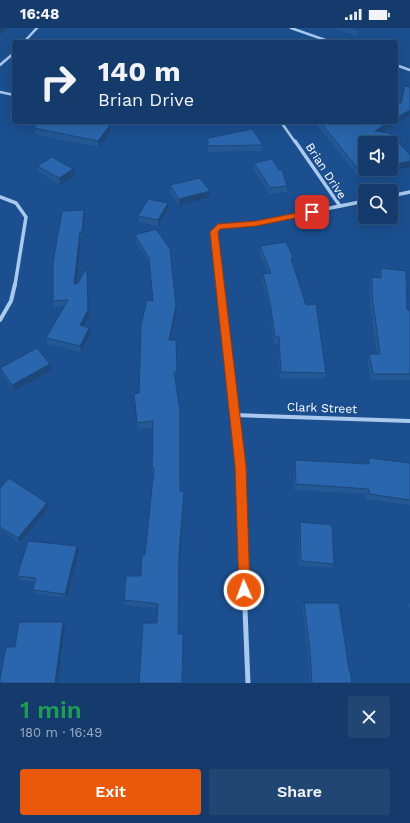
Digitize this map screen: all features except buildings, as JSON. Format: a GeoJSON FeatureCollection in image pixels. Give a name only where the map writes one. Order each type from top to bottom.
{"type":"FeatureCollection","features":[{"type":"Feature","properties":{"kind":"street"},"geometry":{"type":"LineString","coordinates":[[26,40],[37,28]]}},
{"type":"Feature","properties":{"kind":"street"},"geometry":{"type":"LineString","coordinates":[[291,28],[325,40]]}},
{"type":"Feature","properties":{"kind":"street"},"geometry":{"type":"LineString","coordinates":[[0,65],[12,55]]}},
{"type":"Feature","properties":{"kind":"street"},"geometry":{"type":"LineString","coordinates":[[398,66],[410,70]]}},
{"type":"Feature","properties":{"kind":"street"},"geometry":{"type":"LineString","coordinates":[[0,92],[12,95]]}},
{"type":"Feature","properties":{"kind":"street","name":"Brian Drive"},"geometry":{"type":"LineString","coordinates":[[248,683],[240,466],[214,232],[218,227],[256,223],[340,206],[282,124]]}},
{"type":"Feature","properties":{"kind":"street"},"geometry":{"type":"LineString","coordinates":[[398,195],[410,192]]}},
{"type":"Feature","properties":{"kind":"street"},"geometry":{"type":"LineString","coordinates":[[0,197],[9,199],[22,207],[26,217],[13,298],[4,316],[0,320]]}},
{"type":"Feature","properties":{"kind":"street"},"geometry":{"type":"LineString","coordinates":[[340,206],[358,202]]}},
{"type":"Feature","properties":{"kind":"street","name":"Clark Street"},"geometry":{"type":"LineString","coordinates":[[234,415],[410,421]]}},
{"type":"Feature","properties":{"kind":"route"},"geometry":{"type":"LineString","coordinates":[[244,590],[240,466],[214,232],[218,227],[256,223],[312,212]]}}]}
